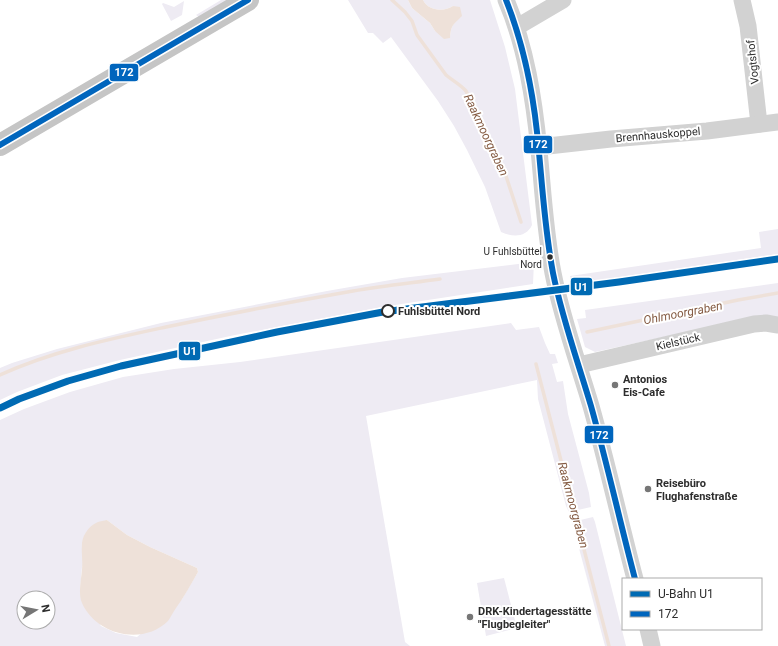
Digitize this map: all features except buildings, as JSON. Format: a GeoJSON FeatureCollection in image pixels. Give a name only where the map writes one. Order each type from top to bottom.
{"type":"FeatureCollection","features":[{"type":"Feature","properties":{"kind":"main road"},"geometry":{"type":"LineString","coordinates":[[0,145],[248,0]]}},
{"type":"Feature","properties":{"kind":"street"},"geometry":{"type":"LineString","coordinates":[[506,0],[516,27],[525,60],[531,93],[539,147],[547,240],[553,272],[564,321],[592,408],[635,578]]}},
{"type":"Feature","properties":{"kind":"street"},"geometry":{"type":"LineString","coordinates":[[516,27],[563,0]]}},
{"type":"Feature","properties":{"kind":"street","name":"Vogtshof"},"geometry":{"type":"LineString","coordinates":[[742,0],[748,26],[760,124]]}},
{"type":"Feature","properties":{"kind":"street","name":"Brennhauskoppel"},"geometry":{"type":"LineString","coordinates":[[539,147],[707,131],[778,122]]}},
{"type":"Feature","properties":{"kind":"street","name":"Kielstück"},"geometry":{"type":"LineString","coordinates":[[579,366],[754,324],[778,324]]}},
{"type":"Feature","properties":{"kind":"street"},"geometry":{"type":"LineString","coordinates":[[648,630],[652,646]]}},
{"type":"Feature","properties":{"kind":"shaded area"},"geometry":{"type":"Polygon","coordinates":[[[221,0],[228,0],[199,17],[196,15],[221,0]]]}},
{"type":"Feature","properties":{"kind":"shaded area"},"geometry":{"type":"Polygon","coordinates":[[[348,0],[408,0],[412,8],[430,23],[435,31],[450,38],[453,26],[461,16],[453,6],[441,10],[436,9],[425,4],[423,0],[490,0],[505,47],[515,89],[532,225],[526,232],[518,235],[510,235],[501,232],[485,187],[454,126],[438,101],[391,37],[383,43],[373,33],[368,33],[348,0]]]}},
{"type":"Feature","properties":{"kind":"shaded area"},"geometry":{"type":"Polygon","coordinates":[[[408,0],[423,0],[425,4],[432,8],[441,10],[453,6],[460,7],[462,16],[453,26],[450,38],[444,39],[435,31],[430,23],[412,8],[408,0]]]}},
{"type":"Feature","properties":{"kind":"shaded area"},"geometry":{"type":"Polygon","coordinates":[[[184,1],[182,15],[171,21],[162,4],[163,3],[174,7],[184,1]]]}},
{"type":"Feature","properties":{"kind":"shaded area"},"geometry":{"type":"Polygon","coordinates":[[[778,229],[778,254],[572,284],[570,276],[761,248],[759,232],[778,229]]]}},
{"type":"Feature","properties":{"kind":"shaded area"},"geometry":{"type":"Polygon","coordinates":[[[534,262],[533,284],[382,307],[235,335],[120,360],[62,375],[0,400],[0,368],[57,349],[161,323],[327,291],[402,278],[534,262]]]}},
{"type":"Feature","properties":{"kind":"shaded area"},"geometry":{"type":"Polygon","coordinates":[[[778,283],[778,320],[759,316],[595,352],[585,347],[577,319],[586,318],[585,310],[778,283]]]}},
{"type":"Feature","properties":{"kind":"shaded area"},"geometry":{"type":"Polygon","coordinates":[[[511,323],[516,330],[539,327],[550,354],[555,354],[558,363],[552,364],[557,382],[563,381],[568,414],[589,493],[591,507],[569,512],[566,506],[538,399],[537,380],[366,416],[405,642],[410,646],[0,646],[0,420],[24,409],[70,392],[123,377],[174,369],[240,362],[511,323]],[[107,520],[82,567],[80,591],[101,626],[116,633],[137,637],[182,599],[198,572],[197,568],[127,535],[107,520]]]}},
{"type":"Feature","properties":{"kind":"shaded area"},"geometry":{"type":"Polygon","coordinates":[[[593,517],[626,646],[605,646],[572,522],[593,517]]]}},
{"type":"Feature","properties":{"kind":"shaded area"},"geometry":{"type":"Polygon","coordinates":[[[107,520],[127,535],[197,568],[198,572],[185,595],[168,621],[158,629],[133,635],[109,629],[98,623],[89,614],[82,603],[80,591],[82,546],[85,533],[95,523],[107,520]]]}},
{"type":"Feature","properties":{"kind":"shaded area"},"geometry":{"type":"Polygon","coordinates":[[[504,578],[517,628],[486,636],[477,583],[504,578]]]}},
{"type":"Feature","properties":{"kind":"waterway","name":"Raakmoorgraben"},"geometry":{"type":"LineString","coordinates":[[392,0],[412,21],[417,35],[446,75],[466,91],[505,173],[521,222]]}},
{"type":"Feature","properties":{"kind":"waterway"},"geometry":{"type":"LineString","coordinates":[[0,375],[61,352],[103,341],[329,295],[440,279]]}},
{"type":"Feature","properties":{"kind":"waterway","name":"Ohlmoorgraben"},"geometry":{"type":"LineString","coordinates":[[587,332],[778,293]]}},
{"type":"Feature","properties":{"kind":"waterway","name":"Raakmoorgraben"},"geometry":{"type":"LineString","coordinates":[[536,364],[609,646]]}},
{"type":"Feature","properties":{"kind":"metro line","name":"U1"},"geometry":{"type":"LineString","coordinates":[[0,408],[19,399],[68,381],[121,366],[277,332],[383,312],[619,282],[778,259]]}},
{"type":"Feature","properties":{"kind":"transit line","name":"172"},"geometry":{"type":"LineString","coordinates":[[0,145],[248,0]]}},
{"type":"Feature","properties":{"kind":"transit line","name":"172"},"geometry":{"type":"LineString","coordinates":[[506,0],[522,49],[532,98],[537,132],[547,238],[553,273],[566,323],[597,427],[635,578]]}},
{"type":"Feature","properties":{"kind":"place","name":"U Fuhlsbüttel Nord"},"geometry":{"type":"Point","coordinates":[550,257]}},
{"type":"Feature","properties":{"kind":"place","name":"Fuhlsbüttel Nord"},"geometry":{"type":"Point","coordinates":[388,311]}},
{"type":"Feature","properties":{"kind":"place","name":"Antonios Eis-Cafe"},"geometry":{"type":"Point","coordinates":[615,385]}},
{"type":"Feature","properties":{"kind":"place","name":"Reisebüro Flughafenstraße"},"geometry":{"type":"Point","coordinates":[648,489]}},
{"type":"Feature","properties":{"kind":"place","name":"DRK-Kindertagesstätte \"Flugbegleiter\""},"geometry":{"type":"Point","coordinates":[470,617]}}]}
